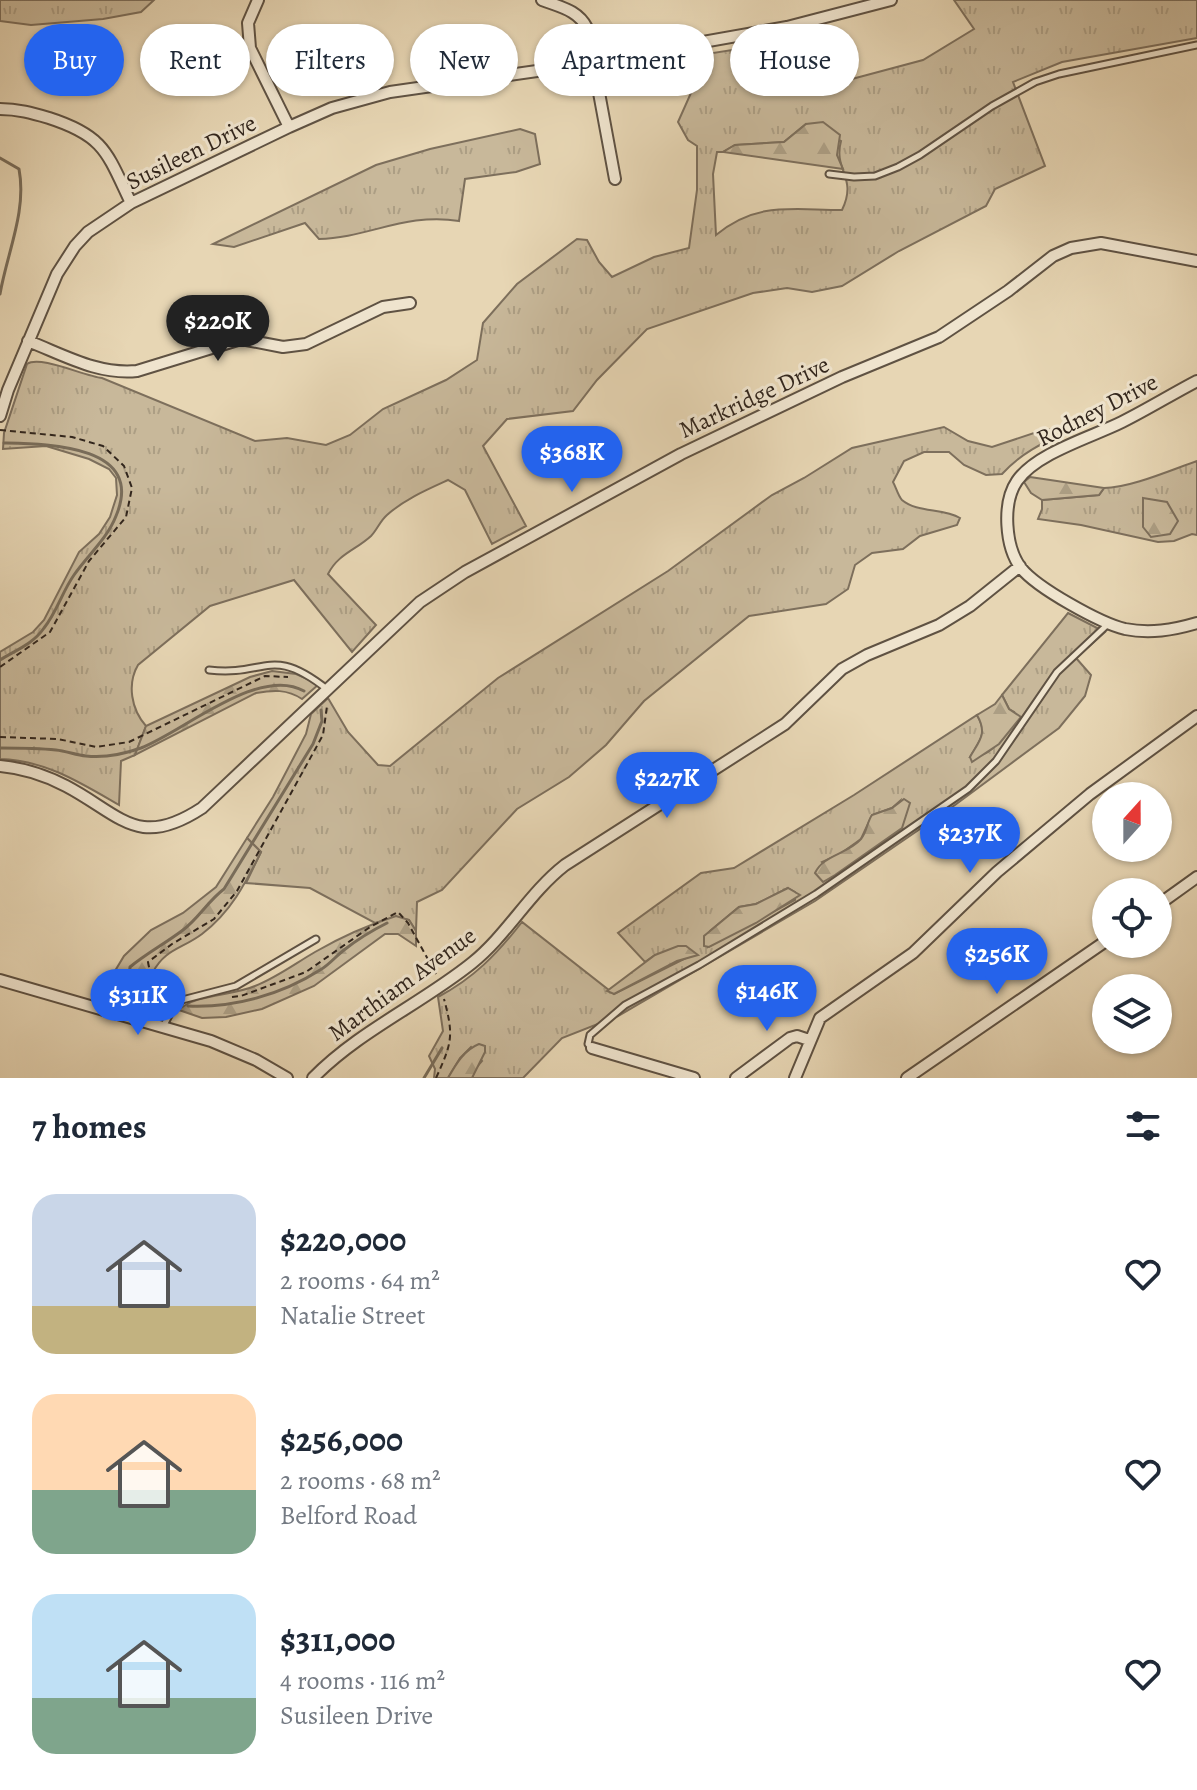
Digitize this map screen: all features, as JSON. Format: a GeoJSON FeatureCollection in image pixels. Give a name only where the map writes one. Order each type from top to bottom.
{"type":"FeatureCollection","features":[{"type":"Feature","properties":{"kind":"street"},"geometry":{"type":"LineString","coordinates":[[258,0],[248,23],[250,48],[289,127]]}},
{"type":"Feature","properties":{"kind":"street"},"geometry":{"type":"LineString","coordinates":[[542,0],[574,12],[585,24]]}},
{"type":"Feature","properties":{"kind":"street","name":"Susileen Drive"},"geometry":{"type":"LineString","coordinates":[[714,40],[787,27],[891,0]]}},
{"type":"Feature","properties":{"kind":"street","name":"Susileen Drive"},"geometry":{"type":"LineString","coordinates":[[0,416],[57,274],[88,232],[131,203],[332,108],[390,92],[534,71]]}},
{"type":"Feature","properties":{"kind":"street"},"geometry":{"type":"LineString","coordinates":[[600,96],[615,179]]}},
{"type":"Feature","properties":{"kind":"street"},"geometry":{"type":"LineString","coordinates":[[0,109],[28,112],[77,127],[90,135],[109,157],[131,203]]}},
{"type":"Feature","properties":{"kind":"street","name":"Markridge Drive"},"geometry":{"type":"LineString","coordinates":[[0,766],[27,770],[67,787],[127,823],[154,828],[178,824],[202,808],[420,602],[453,580],[681,454],[842,377],[939,337],[996,300],[1053,256],[1085,244],[1101,243],[1197,261]]}},
{"type":"Feature","properties":{"kind":"street"},"geometry":{"type":"LineString","coordinates":[[28,341],[95,368],[137,371],[241,339],[283,347],[306,344],[383,307],[410,303]]}},
{"type":"Feature","properties":{"kind":"street","name":"Rodney Drive"},"geometry":{"type":"LineString","coordinates":[[1020,566],[1010,539],[1008,520],[1011,494],[1023,473],[1197,381]]}},
{"type":"Feature","properties":{"kind":"street"},"geometry":{"type":"LineString","coordinates":[[1020,566],[1040,584],[1108,624],[1150,632],[1197,623]]}},
{"type":"Feature","properties":{"kind":"street","name":"Marthiam Avenue"},"geometry":{"type":"LineString","coordinates":[[313,1078],[348,1047],[485,952],[526,902],[565,865],[785,724],[842,669],[946,621],[1020,566]]}},
{"type":"Feature","properties":{"kind":"street"},"geometry":{"type":"LineString","coordinates":[[795,1078],[820,1018],[913,953],[997,872],[1081,801],[1197,716]]}},
{"type":"Feature","properties":{"kind":"street"},"geometry":{"type":"LineString","coordinates":[[1172,895],[1197,877]]}},
{"type":"Feature","properties":{"kind":"street"},"geometry":{"type":"LineString","coordinates":[[907,1078],[1092,951]]}},
{"type":"Feature","properties":{"kind":"street"},"geometry":{"type":"LineString","coordinates":[[0,980],[230,1048],[287,1078]]}},
{"type":"Feature","properties":{"kind":"street"},"geometry":{"type":"LineString","coordinates":[[736,1078],[790,1038],[797,1036],[809,1040]]}},
{"type":"Feature","properties":{"kind":"street"},"geometry":{"type":"LineString","coordinates":[[592,1048],[694,1078]]}},
{"type":"Feature","properties":{"kind":"lane"},"geometry":{"type":"LineString","coordinates":[[829,174],[875,176],[898,167],[984,110],[1047,78],[1076,68],[1197,45]]}},
{"type":"Feature","properties":{"kind":"lane"},"geometry":{"type":"LineString","coordinates":[[592,1048],[588,1044],[590,1035],[625,1005],[699,965],[816,894],[968,789],[996,761],[1057,672],[1108,624]]}},
{"type":"Feature","properties":{"kind":"lane"},"geometry":{"type":"LineString","coordinates":[[209,670],[223,672],[282,663],[297,669],[327,692]]}},
{"type":"Feature","properties":{"kind":"lane"},"geometry":{"type":"LineString","coordinates":[[164,1026],[179,1003],[189,996],[236,986],[316,939]]}},
{"type":"Feature","properties":{"kind":"path"},"geometry":{"type":"LineString","coordinates":[[0,430],[72,437],[103,446],[124,466],[132,488],[126,517],[89,561],[50,632],[0,667]]}},
{"type":"Feature","properties":{"kind":"path"},"geometry":{"type":"LineString","coordinates":[[0,737],[58,739],[96,747],[129,742],[265,676],[295,677]]}},
{"type":"Feature","properties":{"kind":"path"},"geometry":{"type":"LineString","coordinates":[[189,996],[159,985],[150,974],[148,962],[214,919],[237,891],[323,735],[327,692]]}},
{"type":"Feature","properties":{"kind":"path"},"geometry":{"type":"LineString","coordinates":[[226,997],[241,996],[306,972],[370,927],[398,912],[408,923],[441,985],[452,1030],[436,1078]]}},
{"type":"Feature","properties":{"kind":"green space"},"geometry":{"type":"Polygon","coordinates":[[[0,0],[154,0],[141,12],[103,19],[43,24],[0,21],[0,0]]]}},
{"type":"Feature","properties":{"kind":"green space"},"geometry":{"type":"Polygon","coordinates":[[[954,0],[1197,0],[1197,38],[1062,62],[1013,82],[1045,166],[995,189],[986,206],[899,251],[842,286],[812,292],[787,288],[753,293],[647,329],[597,380],[573,411],[507,419],[483,446],[526,526],[492,544],[465,490],[448,480],[394,509],[371,536],[342,557],[328,574],[376,625],[352,652],[294,580],[210,606],[138,665],[132,680],[132,696],[146,726],[135,755],[121,761],[119,805],[47,768],[0,759],[0,652],[33,632],[44,620],[79,552],[99,534],[110,517],[117,495],[116,478],[109,469],[89,459],[46,446],[3,449],[4,433],[27,364],[42,362],[102,378],[255,441],[287,438],[326,445],[350,435],[383,409],[446,380],[477,360],[483,323],[517,284],[577,239],[587,240],[612,277],[654,257],[689,248],[697,190],[697,146],[688,140],[678,122],[690,96],[714,96],[714,53],[730,50],[730,96],[859,96],[859,77],[923,60],[974,29],[954,0]],[[806,124],[784,142],[735,145],[717,152],[713,174],[716,235],[731,224],[761,212],[842,210],[847,182],[839,151],[841,141],[806,124]]]}},
{"type":"Feature","properties":{"kind":"green space"},"geometry":{"type":"Polygon","coordinates":[[[823,122],[840,135],[837,155],[843,169],[723,152],[735,145],[784,142],[806,124],[823,122]]]}},
{"type":"Feature","properties":{"kind":"green space"},"geometry":{"type":"Polygon","coordinates":[[[520,129],[535,134],[540,164],[516,172],[465,179],[459,221],[405,222],[337,238],[319,239],[305,223],[234,247],[213,244],[376,165],[430,149],[520,129]]]}},
{"type":"Feature","properties":{"kind":"green space"},"geometry":{"type":"Polygon","coordinates":[[[944,427],[968,441],[992,447],[1046,429],[1067,432],[1032,450],[1002,474],[986,475],[964,465],[949,452],[924,452],[904,461],[893,482],[902,500],[915,507],[960,518],[957,525],[920,536],[903,549],[872,553],[855,565],[848,589],[826,604],[749,616],[644,701],[606,745],[569,777],[517,809],[442,890],[417,902],[416,931],[409,920],[396,917],[375,923],[310,888],[246,883],[261,852],[247,838],[306,734],[311,714],[328,698],[348,732],[378,765],[390,766],[498,678],[668,571],[772,495],[852,448],[944,427]]]}},
{"type":"Feature","properties":{"kind":"green space"},"geometry":{"type":"Polygon","coordinates":[[[1197,461],[1197,535],[1158,542],[1038,519],[1042,500],[1099,495],[1104,488],[1138,482],[1197,461]]]}},
{"type":"Feature","properties":{"kind":"green space"},"geometry":{"type":"Polygon","coordinates":[[[1030,477],[1104,488],[1099,495],[1042,500],[1031,493],[1024,482],[1030,477]]]}},
{"type":"Feature","properties":{"kind":"green space"},"geometry":{"type":"Polygon","coordinates":[[[1143,498],[1167,502],[1178,521],[1170,534],[1151,537],[1143,527],[1143,498]]]}},
{"type":"Feature","properties":{"kind":"green space"},"geometry":{"type":"Polygon","coordinates":[[[1068,613],[1105,632],[1076,658],[1091,675],[1085,696],[1059,728],[955,805],[815,901],[618,1016],[562,1038],[523,1078],[472,1078],[482,1061],[471,1047],[448,1078],[434,1078],[435,1069],[429,1056],[443,1031],[438,997],[484,964],[522,922],[614,994],[684,959],[655,955],[645,962],[618,933],[701,873],[734,868],[977,715],[982,732],[970,757],[987,753],[998,742],[1014,712],[1002,695],[1068,613]],[[900,801],[892,808],[872,815],[861,839],[822,862],[835,875],[887,840],[900,801]],[[788,888],[756,904],[739,907],[710,931],[708,947],[795,900],[795,892],[788,888]]]}},
{"type":"Feature","properties":{"kind":"green space"},"geometry":{"type":"Polygon","coordinates":[[[272,671],[296,674],[319,684],[302,699],[280,691],[256,693],[135,755],[146,726],[250,677],[272,671]]]}},
{"type":"Feature","properties":{"kind":"green space"},"geometry":{"type":"Polygon","coordinates":[[[1002,695],[1009,709],[1021,717],[999,744],[972,762],[970,757],[982,732],[977,715],[995,704],[1002,695]]]}},
{"type":"Feature","properties":{"kind":"green space"},"geometry":{"type":"Polygon","coordinates":[[[904,799],[910,803],[902,828],[823,882],[815,873],[819,867],[856,844],[865,833],[872,815],[892,808],[904,799]]]}},
{"type":"Feature","properties":{"kind":"green space"},"geometry":{"type":"Polygon","coordinates":[[[247,838],[261,852],[236,897],[212,925],[169,954],[153,972],[177,996],[172,1005],[164,1008],[131,999],[120,988],[115,971],[124,956],[151,930],[183,913],[216,887],[247,838]]]}},
{"type":"Feature","properties":{"kind":"green space"},"geometry":{"type":"Polygon","coordinates":[[[788,888],[800,895],[756,923],[709,947],[704,946],[704,936],[739,907],[756,904],[788,888]]]}},
{"type":"Feature","properties":{"kind":"green space"},"geometry":{"type":"Polygon","coordinates":[[[396,916],[409,920],[416,931],[416,946],[398,934],[385,934],[314,986],[262,1009],[226,1017],[202,1018],[179,1010],[194,1001],[263,983],[335,941],[396,916]]]}},
{"type":"Feature","properties":{"kind":"green space"},"geometry":{"type":"Polygon","coordinates":[[[686,946],[698,955],[677,961],[614,994],[607,991],[655,955],[686,946]]]}},
{"type":"Feature","properties":{"kind":"green space"},"geometry":{"type":"Polygon","coordinates":[[[479,1044],[485,1046],[485,1052],[472,1078],[448,1078],[465,1054],[479,1044]]]}},
{"type":"Feature","properties":{"kind":"waterway"},"geometry":{"type":"LineString","coordinates":[[0,158],[19,169],[21,185],[18,216],[0,294]]}},
{"type":"Feature","properties":{"kind":"waterway"},"geometry":{"type":"LineString","coordinates":[[0,660],[29,643],[49,622],[74,575],[112,524],[122,493],[117,475],[105,462],[88,453],[44,445],[4,443]]}},
{"type":"Feature","properties":{"kind":"waterway"},"geometry":{"type":"LineString","coordinates":[[0,748],[49,749],[93,756],[121,754],[158,740],[244,693],[286,685],[304,691]]}},
{"type":"Feature","properties":{"kind":"waterway"},"geometry":{"type":"LineString","coordinates":[[172,1003],[138,990],[129,979],[130,967],[188,926],[224,889],[313,744],[322,721],[321,710]]}},
{"type":"Feature","properties":{"kind":"waterway"},"geometry":{"type":"LineString","coordinates":[[188,1006],[222,1005],[273,993],[323,968],[354,942],[387,923]]}},
{"type":"Feature","properties":{"kind":"waterway"},"geometry":{"type":"LineString","coordinates":[[424,1078],[442,1048]]}}]}
